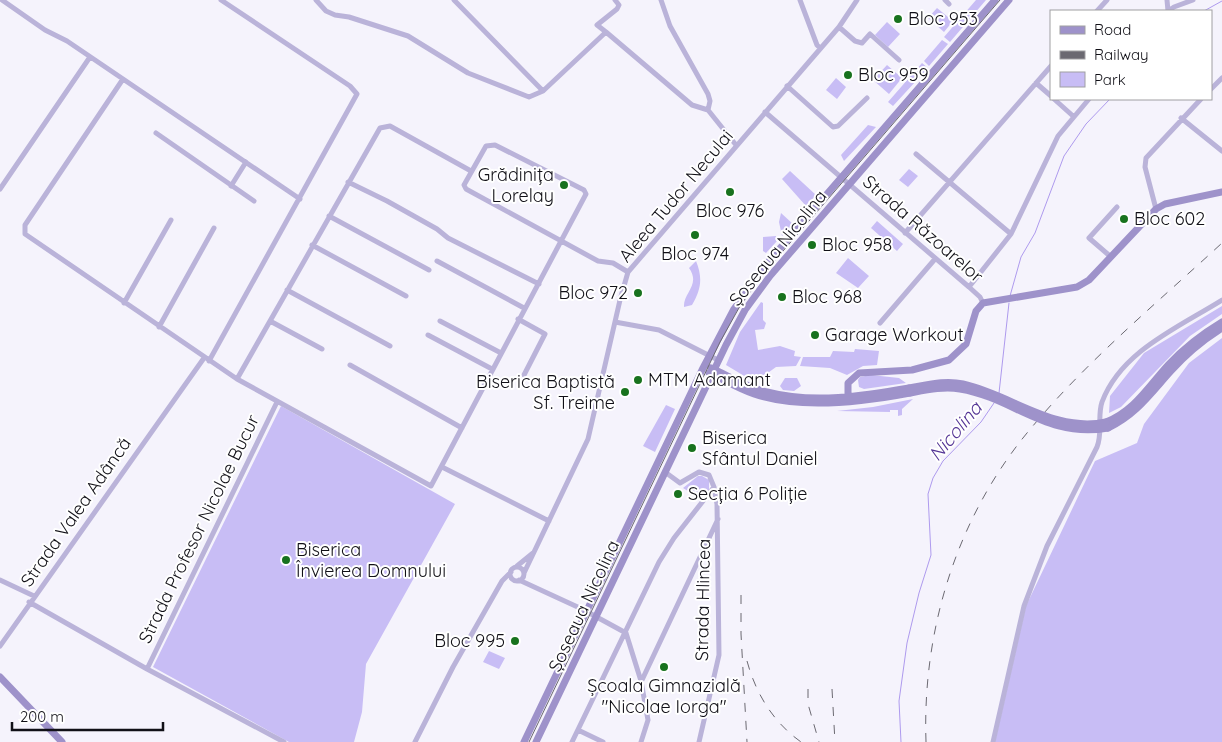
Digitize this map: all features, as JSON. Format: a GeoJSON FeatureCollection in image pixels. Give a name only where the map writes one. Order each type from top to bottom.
{"type":"FeatureCollection","features":[{"type":"Feature","properties":{"kind":"main road","name":"Șoseaua Nicolina"},"geometry":{"type":"LineString","coordinates":[[524,742],[728,320],[749,287],[995,0]]}},
{"type":"Feature","properties":{"kind":"main road","name":"Șoseaua Nicolina"},"geometry":{"type":"LineString","coordinates":[[536,742],[718,360],[757,292],[1009,0]]}},
{"type":"Feature","properties":{"kind":"main road"},"geometry":{"type":"LineString","coordinates":[[848,399],[848,383],[859,373],[912,370],[939,364],[956,356],[966,344],[976,312],[983,303],[1077,287],[1089,280],[1156,209],[1165,204],[1222,192]]}},
{"type":"Feature","properties":{"kind":"main road"},"geometry":{"type":"LineString","coordinates":[[1107,425],[1135,405],[1184,350],[1222,322]]}},
{"type":"Feature","properties":{"kind":"main road"},"geometry":{"type":"LineString","coordinates":[[704,367],[754,394],[773,399],[848,399],[910,391],[960,389],[1056,426],[1092,431],[1122,421],[1138,409],[1188,354],[1222,328]]}},
{"type":"Feature","properties":{"kind":"main road"},"geometry":{"type":"LineString","coordinates":[[0,677],[62,742]]}},
{"type":"Feature","properties":{"kind":"street"},"geometry":{"type":"LineString","coordinates":[[2,0],[45,30],[67,40],[300,199]]}},
{"type":"Feature","properties":{"kind":"street","name":"Strada Valea Adâncă"},"geometry":{"type":"LineString","coordinates":[[0,646],[29,602],[176,395],[207,360],[300,199],[357,94],[350,86],[221,0]]}},
{"type":"Feature","properties":{"kind":"street"},"geometry":{"type":"LineString","coordinates":[[316,0],[326,11],[408,36],[478,78],[529,96],[543,91],[606,32]]}},
{"type":"Feature","properties":{"kind":"street"},"geometry":{"type":"LineString","coordinates":[[454,0],[543,91]]}},
{"type":"Feature","properties":{"kind":"street"},"geometry":{"type":"LineString","coordinates":[[615,0],[619,5],[617,9],[597,25],[692,105],[708,110],[736,144]]}},
{"type":"Feature","properties":{"kind":"street"},"geometry":{"type":"LineString","coordinates":[[661,0],[670,26],[708,94],[710,101],[708,110]]}},
{"type":"Feature","properties":{"kind":"street"},"geometry":{"type":"LineString","coordinates":[[800,0],[817,45],[820,48]]}},
{"type":"Feature","properties":{"kind":"street","name":"Aleea Tudor Neculai"},"geometry":{"type":"LineString","coordinates":[[520,578],[588,439],[628,272],[736,144],[839,27],[857,0]]}},
{"type":"Feature","properties":{"kind":"street"},"geometry":{"type":"LineString","coordinates":[[1099,10],[1107,0]]}},
{"type":"Feature","properties":{"kind":"street"},"geometry":{"type":"LineString","coordinates":[[1170,10],[1194,0]]}},
{"type":"Feature","properties":{"kind":"street"},"geometry":{"type":"LineString","coordinates":[[839,27],[855,41],[862,43],[870,34],[899,60]]}},
{"type":"Feature","properties":{"kind":"street"},"geometry":{"type":"LineString","coordinates":[[0,189],[90,57]]}},
{"type":"Feature","properties":{"kind":"street"},"geometry":{"type":"LineString","coordinates":[[905,233],[1050,67]]}},
{"type":"Feature","properties":{"kind":"street"},"geometry":{"type":"LineString","coordinates":[[1212,88],[1222,78]]}},
{"type":"Feature","properties":{"kind":"street"},"geometry":{"type":"LineString","coordinates":[[123,79],[23,230],[27,236],[237,379],[431,486],[518,319],[563,241],[586,194],[584,190],[491,144],[484,148],[464,187],[563,241],[598,261],[613,263],[628,272]]}},
{"type":"Feature","properties":{"kind":"street"},"geometry":{"type":"LineString","coordinates":[[1036,83],[1050,96]]}},
{"type":"Feature","properties":{"kind":"street"},"geometry":{"type":"LineString","coordinates":[[787,86],[833,127],[838,126],[867,98]]}},
{"type":"Feature","properties":{"kind":"street"},"geometry":{"type":"LineString","coordinates":[[1054,100],[1073,116]]}},
{"type":"Feature","properties":{"kind":"street"},"geometry":{"type":"LineString","coordinates":[[970,287],[1011,234],[1058,136],[1087,100]]}},
{"type":"Feature","properties":{"kind":"street"},"geometry":{"type":"LineString","coordinates":[[1156,209],[1144,162],[1181,118],[1200,100]]}},
{"type":"Feature","properties":{"kind":"street","name":"Strada Răzoarelor"},"geometry":{"type":"LineString","coordinates":[[765,112],[970,287],[983,303]]}},
{"type":"Feature","properties":{"kind":"street"},"geometry":{"type":"LineString","coordinates":[[1181,118],[1222,151]]}},
{"type":"Feature","properties":{"kind":"street"},"geometry":{"type":"LineString","coordinates":[[237,379],[380,128],[384,125],[471,172]]}},
{"type":"Feature","properties":{"kind":"street"},"geometry":{"type":"LineString","coordinates":[[156,133],[254,201]]}},
{"type":"Feature","properties":{"kind":"street"},"geometry":{"type":"LineString","coordinates":[[916,154],[948,183],[1011,234]]}},
{"type":"Feature","properties":{"kind":"street"},"geometry":{"type":"LineString","coordinates":[[231,186],[246,162]]}},
{"type":"Feature","properties":{"kind":"street"},"geometry":{"type":"LineString","coordinates":[[348,182],[387,201],[437,229],[448,238],[539,284]]}},
{"type":"Feature","properties":{"kind":"street"},"geometry":{"type":"LineString","coordinates":[[1111,257],[1089,238],[1117,207]]}},
{"type":"Feature","properties":{"kind":"street"},"geometry":{"type":"LineString","coordinates":[[329,216],[429,270]]}},
{"type":"Feature","properties":{"kind":"street"},"geometry":{"type":"LineString","coordinates":[[124,303],[171,220]]}},
{"type":"Feature","properties":{"kind":"street"},"geometry":{"type":"LineString","coordinates":[[159,327],[214,228]]}},
{"type":"Feature","properties":{"kind":"street"},"geometry":{"type":"LineString","coordinates":[[312,245],[406,296]]}},
{"type":"Feature","properties":{"kind":"street"},"geometry":{"type":"LineString","coordinates":[[880,323],[935,259]]}},
{"type":"Feature","properties":{"kind":"street"},"geometry":{"type":"LineString","coordinates":[[437,261],[524,308]]}},
{"type":"Feature","properties":{"kind":"street"},"geometry":{"type":"LineString","coordinates":[[287,290],[390,346]]}},
{"type":"Feature","properties":{"kind":"street"},"geometry":{"type":"LineString","coordinates":[[993,742],[1024,606],[1049,541],[1102,435],[1099,416],[1108,390],[1141,351],[1160,336],[1222,300]]}},
{"type":"Feature","properties":{"kind":"street"},"geometry":{"type":"LineString","coordinates":[[518,319],[545,334],[524,375]]}},
{"type":"Feature","properties":{"kind":"street"},"geometry":{"type":"LineString","coordinates":[[270,321],[322,348]]}},
{"type":"Feature","properties":{"kind":"street"},"geometry":{"type":"LineString","coordinates":[[440,321],[501,353]]}},
{"type":"Feature","properties":{"kind":"street"},"geometry":{"type":"LineString","coordinates":[[615,322],[659,330],[718,360]]}},
{"type":"Feature","properties":{"kind":"street"},"geometry":{"type":"LineString","coordinates":[[428,336],[492,369]]}},
{"type":"Feature","properties":{"kind":"street"},"geometry":{"type":"LineString","coordinates":[[350,365],[462,428]]}},
{"type":"Feature","properties":{"kind":"street","name":"Strada Profesor Nicolae Bucur"},"geometry":{"type":"LineString","coordinates":[[147,669],[276,402]]}},
{"type":"Feature","properties":{"kind":"street"},"geometry":{"type":"LineString","coordinates":[[442,467],[549,521]]}},
{"type":"Feature","properties":{"kind":"street"},"geometry":{"type":"LineString","coordinates":[[665,472],[680,482],[692,474],[705,473],[712,479],[714,487]]}},
{"type":"Feature","properties":{"kind":"street","name":"Strada Hlincea"},"geometry":{"type":"LineString","coordinates":[[699,742],[719,655],[719,518],[714,487]]}},
{"type":"Feature","properties":{"kind":"street","name":"Strada Hlincea"},"geometry":{"type":"LineString","coordinates":[[572,742],[665,552],[714,487]]}},
{"type":"Feature","properties":{"kind":"street","name":"Strada Hlincea"},"geometry":{"type":"LineString","coordinates":[[641,681],[719,518]]}},
{"type":"Feature","properties":{"kind":"street","name":"Aleea Tudor Neculai"},"geometry":{"type":"LineString","coordinates":[[415,742],[453,667],[500,586],[516,567],[534,552]]}},
{"type":"Feature","properties":{"kind":"street"},"geometry":{"type":"LineString","coordinates":[[516,567],[522,568],[520,578]]}},
{"type":"Feature","properties":{"kind":"street"},"geometry":{"type":"LineString","coordinates":[[511,572],[512,578],[520,578],[530,586],[587,611],[626,632],[641,681],[648,720],[641,742]]}},
{"type":"Feature","properties":{"kind":"street"},"geometry":{"type":"LineString","coordinates":[[500,586],[520,578]]}},
{"type":"Feature","properties":{"kind":"street"},"geometry":{"type":"LineString","coordinates":[[0,580],[34,596]]}},
{"type":"Feature","properties":{"kind":"street"},"geometry":{"type":"LineString","coordinates":[[29,602],[147,669],[284,742]]}},
{"type":"Feature","properties":{"kind":"street"},"geometry":{"type":"LineString","coordinates":[[578,730],[604,742]]}},
{"type":"Feature","properties":{"kind":"green space"},"geometry":{"type":"Polygon","coordinates":[[[976,0],[986,0],[950,42],[944,37],[976,0]]]}},
{"type":"Feature","properties":{"kind":"green space"},"geometry":{"type":"Polygon","coordinates":[[[937,8],[953,21],[944,32],[928,18],[937,8]]]}},
{"type":"Feature","properties":{"kind":"green space"},"geometry":{"type":"Polygon","coordinates":[[[887,22],[900,34],[888,47],[875,35],[887,22]]]}},
{"type":"Feature","properties":{"kind":"green space"},"geometry":{"type":"Polygon","coordinates":[[[942,40],[948,44],[929,66],[924,61],[942,40]]]}},
{"type":"Feature","properties":{"kind":"green space"},"geometry":{"type":"Polygon","coordinates":[[[922,63],[928,68],[893,106],[888,102],[922,63]]]}},
{"type":"Feature","properties":{"kind":"green space"},"geometry":{"type":"Polygon","coordinates":[[[887,65],[902,78],[889,94],[873,80],[887,65]]]}},
{"type":"Feature","properties":{"kind":"green space"},"geometry":{"type":"Polygon","coordinates":[[[836,78],[846,87],[837,99],[826,90],[836,78]]]}},
{"type":"Feature","properties":{"kind":"green space"},"geometry":{"type":"Polygon","coordinates":[[[868,125],[876,127],[844,161],[841,155],[868,125]]]}},
{"type":"Feature","properties":{"kind":"green space"},"geometry":{"type":"Polygon","coordinates":[[[909,169],[918,176],[908,187],[899,180],[909,169]]]}},
{"type":"Feature","properties":{"kind":"green space"},"geometry":{"type":"Polygon","coordinates":[[[790,171],[816,195],[806,206],[782,179],[790,171]]]}},
{"type":"Feature","properties":{"kind":"green space"},"geometry":{"type":"Polygon","coordinates":[[[781,213],[793,224],[782,236],[779,222],[781,213]]]}},
{"type":"Feature","properties":{"kind":"green space"},"geometry":{"type":"Polygon","coordinates":[[[877,221],[903,244],[897,251],[871,228],[877,221]]]}},
{"type":"Feature","properties":{"kind":"green space"},"geometry":{"type":"Polygon","coordinates":[[[776,236],[777,241],[766,253],[763,251],[763,237],[776,236]]]}},
{"type":"Feature","properties":{"kind":"green space"},"geometry":{"type":"Polygon","coordinates":[[[848,258],[869,276],[858,288],[836,273],[848,258]]]}},
{"type":"Feature","properties":{"kind":"green space"},"geometry":{"type":"Polygon","coordinates":[[[696,261],[700,273],[699,289],[692,305],[684,307],[684,302],[693,279],[689,268],[696,261]]]}},
{"type":"Feature","properties":{"kind":"green space"},"geometry":{"type":"Polygon","coordinates":[[[761,302],[763,303],[763,320],[766,323],[764,329],[755,330],[758,350],[780,346],[795,351],[794,356],[801,357],[796,366],[776,367],[761,378],[751,380],[726,365],[740,332],[761,302]]]}},
{"type":"Feature","properties":{"kind":"green space"},"geometry":{"type":"Polygon","coordinates":[[[1222,306],[1222,314],[1190,336],[1121,407],[1109,413],[1110,396],[1144,353],[1222,306]]]}},
{"type":"Feature","properties":{"kind":"green space"},"geometry":{"type":"Polygon","coordinates":[[[1222,338],[1222,742],[995,742],[1026,606],[1095,461],[1137,443],[1144,424],[1189,363],[1222,338]]]}},
{"type":"Feature","properties":{"kind":"green space"},"geometry":{"type":"Polygon","coordinates":[[[855,349],[879,351],[877,365],[863,366],[847,375],[830,368],[800,366],[803,357],[830,357],[833,351],[854,352],[855,349]]]}},
{"type":"Feature","properties":{"kind":"green space"},"geometry":{"type":"Polygon","coordinates":[[[871,375],[899,378],[906,383],[864,389],[859,387],[858,380],[860,377],[871,375]]]}},
{"type":"Feature","properties":{"kind":"green space"},"geometry":{"type":"Polygon","coordinates":[[[785,378],[797,378],[801,386],[794,391],[783,390],[780,386],[785,378]]]}},
{"type":"Feature","properties":{"kind":"green space"},"geometry":{"type":"Polygon","coordinates":[[[913,399],[902,409],[902,415],[898,416],[898,410],[890,410],[890,412],[837,411],[873,407],[913,399]]]}},
{"type":"Feature","properties":{"kind":"green space"},"geometry":{"type":"Polygon","coordinates":[[[666,405],[675,409],[655,452],[643,446],[666,405]]]}},
{"type":"Feature","properties":{"kind":"green space"},"geometry":{"type":"Polygon","coordinates":[[[281,406],[455,504],[366,664],[362,712],[354,742],[289,742],[153,667],[281,406]]]}},
{"type":"Feature","properties":{"kind":"green space"},"geometry":{"type":"Polygon","coordinates":[[[698,476],[709,480],[709,491],[701,499],[683,488],[698,476]]]}},
{"type":"Feature","properties":{"kind":"green space"},"geometry":{"type":"Polygon","coordinates":[[[489,651],[505,658],[499,669],[483,662],[489,651]]]}},
{"type":"Feature","properties":{"kind":"waterway","name":"Nicolina"},"geometry":{"type":"LineString","coordinates":[[1206,10],[1222,1]]}},
{"type":"Feature","properties":{"kind":"waterway","name":"Nicolina"},"geometry":{"type":"LineString","coordinates":[[1010,296],[1021,257],[1035,233],[1064,156],[1086,124],[1109,100]]}},
{"type":"Feature","properties":{"kind":"waterway","name":"Nicolina"},"geometry":{"type":"LineString","coordinates":[[999,393],[1009,303]]}},
{"type":"Feature","properties":{"kind":"waterway","name":"Nicolina"},"geometry":{"type":"LineString","coordinates":[[901,742],[899,701],[907,643],[919,593],[931,555],[928,494],[933,478],[943,461],[981,422],[994,403]]}},
{"type":"Feature","properties":{"kind":"tram line"},"geometry":{"type":"LineString","coordinates":[[529,742],[720,342],[740,306],[764,273],[1000,0]]}},
{"type":"Feature","properties":{"kind":"railway"},"geometry":{"type":"LineString","coordinates":[[926,742],[926,699],[930,657],[938,615],[950,574],[965,535],[984,497],[1006,461],[1032,427],[1076,378],[1222,243]]}},
{"type":"Feature","properties":{"kind":"railway"},"geometry":{"type":"LineString","coordinates":[[741,595],[741,634],[747,742]]}},
{"type":"Feature","properties":{"kind":"railway"},"geometry":{"type":"LineString","coordinates":[[747,661],[755,685],[767,706],[782,726],[801,742]]}},
{"type":"Feature","properties":{"kind":"railway"},"geometry":{"type":"LineString","coordinates":[[808,689],[808,704],[819,742]]}},
{"type":"Feature","properties":{"kind":"railway"},"geometry":{"type":"LineString","coordinates":[[832,689],[835,742]]}},
{"type":"Feature","properties":{"kind":"place","name":"Bloc 953"},"geometry":{"type":"Point","coordinates":[898,19]}},
{"type":"Feature","properties":{"kind":"place","name":"Bloc 959"},"geometry":{"type":"Point","coordinates":[848,75]}},
{"type":"Feature","properties":{"kind":"place","name":"Grădinița Lorelay"},"geometry":{"type":"Point","coordinates":[564,185]}},
{"type":"Feature","properties":{"kind":"place","name":"Bloc 976"},"geometry":{"type":"Point","coordinates":[730,192]}},
{"type":"Feature","properties":{"kind":"place","name":"Bloc 602"},"geometry":{"type":"Point","coordinates":[1124,219]}},
{"type":"Feature","properties":{"kind":"place","name":"Bloc 974"},"geometry":{"type":"Point","coordinates":[695,235]}},
{"type":"Feature","properties":{"kind":"place","name":"Bloc 958"},"geometry":{"type":"Point","coordinates":[812,245]}},
{"type":"Feature","properties":{"kind":"place","name":"Bloc 972"},"geometry":{"type":"Point","coordinates":[638,293]}},
{"type":"Feature","properties":{"kind":"place","name":"Bloc 968"},"geometry":{"type":"Point","coordinates":[782,297]}},
{"type":"Feature","properties":{"kind":"place","name":"Garage Workout"},"geometry":{"type":"Point","coordinates":[815,335]}},
{"type":"Feature","properties":{"kind":"place","name":"MTM Adamant"},"geometry":{"type":"Point","coordinates":[638,380]}},
{"type":"Feature","properties":{"kind":"place","name":"Biserica Baptistă Sf. Treime"},"geometry":{"type":"Point","coordinates":[625,392]}},
{"type":"Feature","properties":{"kind":"place","name":"Biserica Sfântul Daniel"},"geometry":{"type":"Point","coordinates":[692,448]}},
{"type":"Feature","properties":{"kind":"place","name":"Secția 6 Poliție"},"geometry":{"type":"Point","coordinates":[678,494]}},
{"type":"Feature","properties":{"kind":"place","name":"Biserica Învierea Domnului"},"geometry":{"type":"Point","coordinates":[286,560]}},
{"type":"Feature","properties":{"kind":"place","name":"Bloc 995"},"geometry":{"type":"Point","coordinates":[515,641]}},
{"type":"Feature","properties":{"kind":"place","name":"Școala Gimnazială \"Nicolae Iorga\""},"geometry":{"type":"Point","coordinates":[664,667]}}]}
